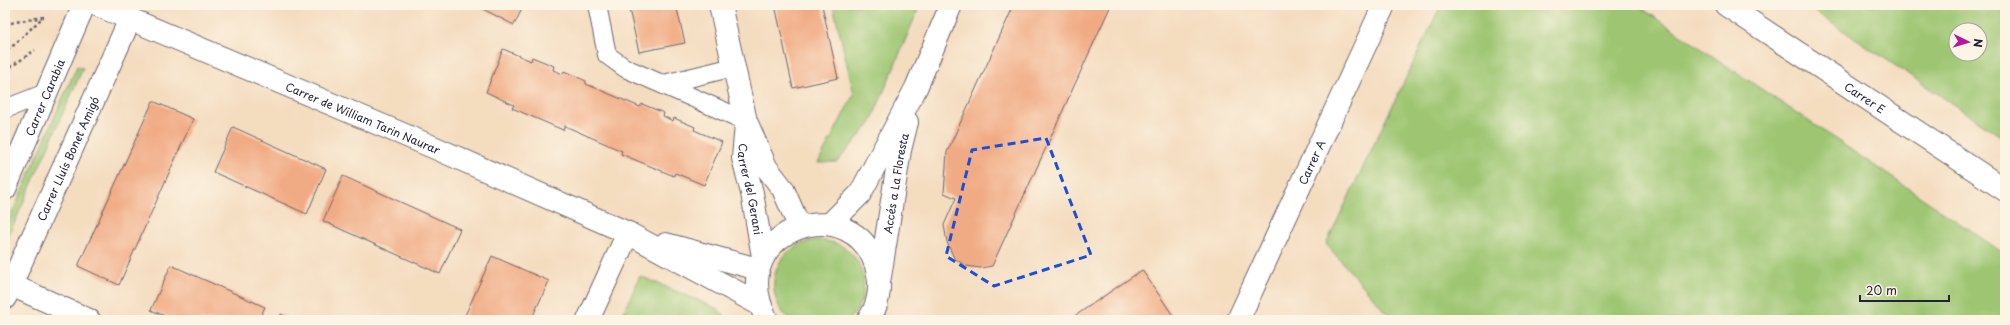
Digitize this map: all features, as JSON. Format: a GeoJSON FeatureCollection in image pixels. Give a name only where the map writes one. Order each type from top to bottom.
{"type":"FeatureCollection","features":[{"type":"Feature","properties":{"kind":"street","name":"Carrer Carabia"},"geometry":{"type":"LineString","coordinates":[[5,190],[84,5]]}},
{"type":"Feature","properties":{"kind":"street","name":"Carrer de William Tarin Naurar"},"geometry":{"type":"LineString","coordinates":[[97,5],[628,233],[763,312]]}},
{"type":"Feature","properties":{"kind":"street","name":"Carrer del Gerani"},"geometry":{"type":"LineString","coordinates":[[720,5],[746,121],[766,167],[784,189],[798,226]]}},
{"type":"Feature","properties":{"kind":"street","name":"Accés a La Floresta"},"geometry":{"type":"LineString","coordinates":[[830,224],[860,194],[916,88],[951,5]]}},
{"type":"Feature","properties":{"kind":"street","name":"Carrer A"},"geometry":{"type":"LineString","coordinates":[[1238,320],[1384,5]]}},
{"type":"Feature","properties":{"kind":"street","name":"Carrer E"},"geometry":{"type":"LineString","coordinates":[[1726,5],[2005,190]]}},
{"type":"Feature","properties":{"kind":"street","name":"Carrer Lluís Bonet Amigó"},"geometry":{"type":"LineString","coordinates":[[8,292],[130,19]]}},
{"type":"Feature","properties":{"kind":"street","name":"Accés a La Floresta"},"geometry":{"type":"LineString","coordinates":[[868,320],[879,289],[900,150],[916,88]]}},
{"type":"Feature","properties":{"kind":"street","name":"Carrer del Gerani"},"geometry":{"type":"LineString","coordinates":[[746,121],[743,158],[752,193],[760,263],[756,287],[763,312]]}},
{"type":"Feature","properties":{"kind":"street"},"geometry":{"type":"LineString","coordinates":[[760,263],[772,244],[784,233],[798,226],[814,223],[830,224],[845,229],[858,238],[869,250],[876,264],[879,289],[888,320]]}},
{"type":"Feature","properties":{"kind":"street","name":"Carrer de William Tarin Naurar"},"geometry":{"type":"LineString","coordinates":[[628,233],[760,263]]}},
{"type":"Feature","properties":{"kind":"street"},"geometry":{"type":"LineString","coordinates":[[588,320],[628,233]]}},
{"type":"Feature","properties":{"kind":"street"},"geometry":{"type":"LineString","coordinates":[[8,292],[90,320]]}},
{"type":"Feature","properties":{"kind":"lane"},"geometry":{"type":"LineString","coordinates":[[597,5],[608,55],[625,68],[746,121]]}},
{"type":"Feature","properties":{"kind":"lane"},"geometry":{"type":"LineString","coordinates":[[664,84],[734,67]]}},
{"type":"Feature","properties":{"kind":"lane"},"geometry":{"type":"LineString","coordinates":[[5,109],[46,93]]}},
{"type":"Feature","properties":{"kind":"path"},"geometry":{"type":"LineString","coordinates":[[5,24],[43,17],[14,45],[5,51]]}},
{"type":"Feature","properties":{"kind":"path"},"geometry":{"type":"LineString","coordinates":[[5,71],[40,45]]}},
{"type":"Feature","properties":{"kind":"highlighted area"},"geometry":{"type":"Polygon","coordinates":[[[1046,138],[1091,255],[994,286],[946,256],[972,150],[1046,138]]]}},
{"type":"Feature","properties":{"kind":"green space"},"geometry":{"type":"Polygon","coordinates":[[[833,5],[920,5],[870,124],[837,162],[818,163],[854,94],[833,5]]]}},
{"type":"Feature","properties":{"kind":"green space"},"geometry":{"type":"Polygon","coordinates":[[[1441,5],[1637,5],[2005,254],[2005,320],[1393,320],[1326,244],[1441,5]]]}},
{"type":"Feature","properties":{"kind":"green space"},"geometry":{"type":"Polygon","coordinates":[[[1805,5],[2005,5],[2005,139],[1805,5]]]}},
{"type":"Feature","properties":{"kind":"green space"},"geometry":{"type":"Polygon","coordinates":[[[77,66],[83,68],[5,244],[5,229],[77,66]]]}},
{"type":"Feature","properties":{"kind":"green space"},"geometry":{"type":"Polygon","coordinates":[[[818,240],[832,242],[845,248],[853,255],[859,264],[864,283],[863,293],[855,312],[848,320],[790,320],[778,304],[774,284],[778,265],[784,256],[795,247],[818,240]]]}},
{"type":"Feature","properties":{"kind":"green space"},"geometry":{"type":"Polygon","coordinates":[[[640,276],[718,309],[729,320],[620,320],[640,276]]]}},
{"type":"Feature","properties":{"kind":"building"},"geometry":{"type":"Polygon","coordinates":[[[475,5],[524,5],[514,25],[475,5]]]}},
{"type":"Feature","properties":{"kind":"building"},"geometry":{"type":"Polygon","coordinates":[[[628,5],[676,5],[685,43],[639,52],[628,5]]]}},
{"type":"Feature","properties":{"kind":"building"},"geometry":{"type":"Polygon","coordinates":[[[775,5],[822,5],[838,78],[793,88],[775,5]]]}},
{"type":"Feature","properties":{"kind":"building"},"geometry":{"type":"Polygon","coordinates":[[[1014,5],[1111,5],[992,266],[980,268],[966,266],[954,258],[947,242],[944,225],[956,198],[944,193],[947,152],[1014,5]]]}},
{"type":"Feature","properties":{"kind":"building"},"geometry":{"type":"Polygon","coordinates":[[[503,49],[531,61],[532,57],[554,66],[553,70],[563,74],[564,71],[586,81],[586,84],[640,107],[642,104],[664,113],[663,116],[673,121],[674,118],[695,127],[694,130],[722,142],[704,185],[675,173],[674,176],[621,154],[622,151],[565,126],[563,130],[512,108],[514,105],[486,92],[503,49]]]}},
{"type":"Feature","properties":{"kind":"building"},"geometry":{"type":"Polygon","coordinates":[[[153,101],[193,119],[119,285],[78,266],[153,101]]]}},
{"type":"Feature","properties":{"kind":"building"},"geometry":{"type":"Polygon","coordinates":[[[233,127],[326,169],[307,214],[213,172],[233,127]]]}},
{"type":"Feature","properties":{"kind":"building"},"geometry":{"type":"Polygon","coordinates":[[[343,176],[460,229],[440,274],[323,221],[343,176]]]}},
{"type":"Feature","properties":{"kind":"building"},"geometry":{"type":"Polygon","coordinates":[[[492,256],[549,281],[531,320],[463,320],[492,256]]]}},
{"type":"Feature","properties":{"kind":"building"},"geometry":{"type":"Polygon","coordinates":[[[171,265],[265,307],[259,320],[174,320],[151,310],[171,265]]]}},
{"type":"Feature","properties":{"kind":"building"},"geometry":{"type":"Polygon","coordinates":[[[1142,270],[1176,320],[1069,320],[1142,270]]]}},
{"type":"Feature","properties":{"kind":"building"},"geometry":{"type":"Polygon","coordinates":[[[281,314],[294,320],[279,320],[281,314]]]}}]}
